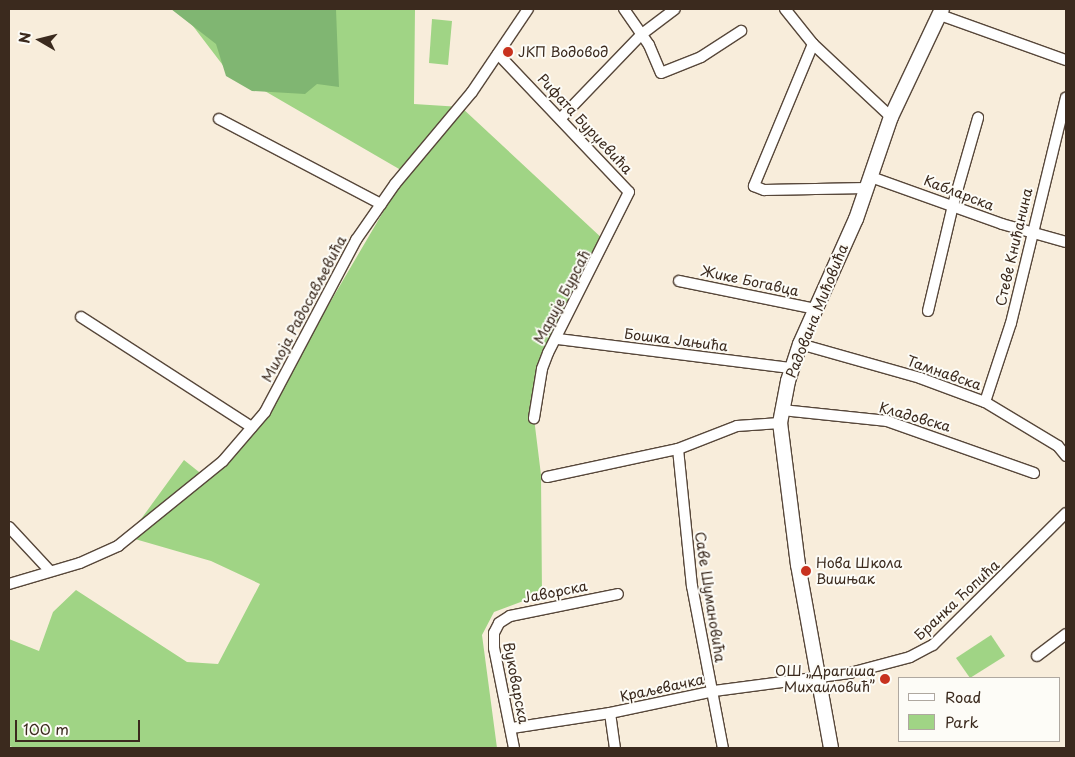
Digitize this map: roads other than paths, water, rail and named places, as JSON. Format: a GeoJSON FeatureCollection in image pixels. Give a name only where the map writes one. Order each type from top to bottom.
{"type":"FeatureCollection","features":[{"type":"Feature","properties":{"kind":"street","name":"Милоја Радосављевића"},"geometry":{"type":"LineString","coordinates":[[9,584],[49,570],[87,560],[127,540],[223,461],[265,412],[295,361],[356,240],[381,204],[461,107],[528,9]]}},
{"type":"Feature","properties":{"kind":"street"},"geometry":{"type":"LineString","coordinates":[[624,9],[642,34],[661,73],[701,57],[741,31]]}},
{"type":"Feature","properties":{"kind":"street"},"geometry":{"type":"LineString","coordinates":[[562,118],[642,34],[675,9]]}},
{"type":"Feature","properties":{"kind":"street"},"geometry":{"type":"LineString","coordinates":[[785,9],[814,44],[891,117]]}},
{"type":"Feature","properties":{"kind":"street"},"geometry":{"type":"LineString","coordinates":[[941,12],[1066,60]]}},
{"type":"Feature","properties":{"kind":"street","name":"Радована Мићовића"},"geometry":{"type":"LineString","coordinates":[[831,748],[798,565],[781,417],[792,368],[800,344],[869,182],[891,117],[941,12]]}},
{"type":"Feature","properties":{"kind":"street","name":"Кабларска"},"geometry":{"type":"LineString","coordinates":[[814,44],[754,186],[764,190],[869,182],[953,205],[1030,233],[1066,242]]}},
{"type":"Feature","properties":{"kind":"street","name":"Рифата Бурџевића"},"geometry":{"type":"LineString","coordinates":[[498,54],[562,118],[629,192]]}},
{"type":"Feature","properties":{"kind":"street","name":"Стеве Книћанина"},"geometry":{"type":"LineString","coordinates":[[985,402],[1011,323],[1030,233],[1066,98]]}},
{"type":"Feature","properties":{"kind":"street"},"geometry":{"type":"LineString","coordinates":[[928,311],[953,205],[978,118]]}},
{"type":"Feature","properties":{"kind":"street"},"geometry":{"type":"LineString","coordinates":[[219,119],[381,204]]}},
{"type":"Feature","properties":{"kind":"street","name":"Марије Бурсаћ"},"geometry":{"type":"LineString","coordinates":[[534,418],[542,369],[629,192]]}},
{"type":"Feature","properties":{"kind":"street","name":"Жике Богавца"},"geometry":{"type":"LineString","coordinates":[[679,281],[815,309]]}},
{"type":"Feature","properties":{"kind":"street"},"geometry":{"type":"LineString","coordinates":[[81,317],[252,427]]}},
{"type":"Feature","properties":{"kind":"street","name":"Бошка Јањића"},"geometry":{"type":"LineString","coordinates":[[558,339],[792,368]]}},
{"type":"Feature","properties":{"kind":"street","name":"Тамнавска"},"geometry":{"type":"LineString","coordinates":[[800,344],[920,378],[985,402],[1058,446],[1066,456]]}},
{"type":"Feature","properties":{"kind":"street","name":"Кладовска"},"geometry":{"type":"LineString","coordinates":[[547,477],[678,449],[737,426],[781,417],[887,421],[1034,473]]}},
{"type":"Feature","properties":{"kind":"street","name":"Саве Шумановића"},"geometry":{"type":"LineString","coordinates":[[678,449],[692,586],[714,691],[723,748]]}},
{"type":"Feature","properties":{"kind":"street","name":"Бранка Ћопића"},"geometry":{"type":"LineString","coordinates":[[819,677],[890,663],[933,645],[1066,513]]}},
{"type":"Feature","properties":{"kind":"street"},"geometry":{"type":"LineString","coordinates":[[9,527],[49,570]]}},
{"type":"Feature","properties":{"kind":"street","name":"Јаворска"},"geometry":{"type":"LineString","coordinates":[[499,624],[510,616],[618,594]]}},
{"type":"Feature","properties":{"kind":"street","name":"Вуковарска"},"geometry":{"type":"LineString","coordinates":[[499,624],[494,634],[494,648],[512,728],[514,748]]}},
{"type":"Feature","properties":{"kind":"street"},"geometry":{"type":"LineString","coordinates":[[1037,656],[1066,634]]}},
{"type":"Feature","properties":{"kind":"street","name":"Краљевачка"},"geometry":{"type":"LineString","coordinates":[[512,728],[610,713],[714,691],[819,677]]}},
{"type":"Feature","properties":{"kind":"street"},"geometry":{"type":"LineString","coordinates":[[610,713],[615,748]]}},
{"type":"Feature","properties":{"kind":"place","name":"ЈКП Водовод"},"geometry":{"type":"Point","coordinates":[508,52]}},
{"type":"Feature","properties":{"kind":"place","name":"Нова Школа Вишњак"},"geometry":{"type":"Point","coordinates":[806,571]}},
{"type":"Feature","properties":{"kind":"place","name":"ОШ „Драгиша Михаиловић”"},"geometry":{"type":"Point","coordinates":[885,679]}}]}
